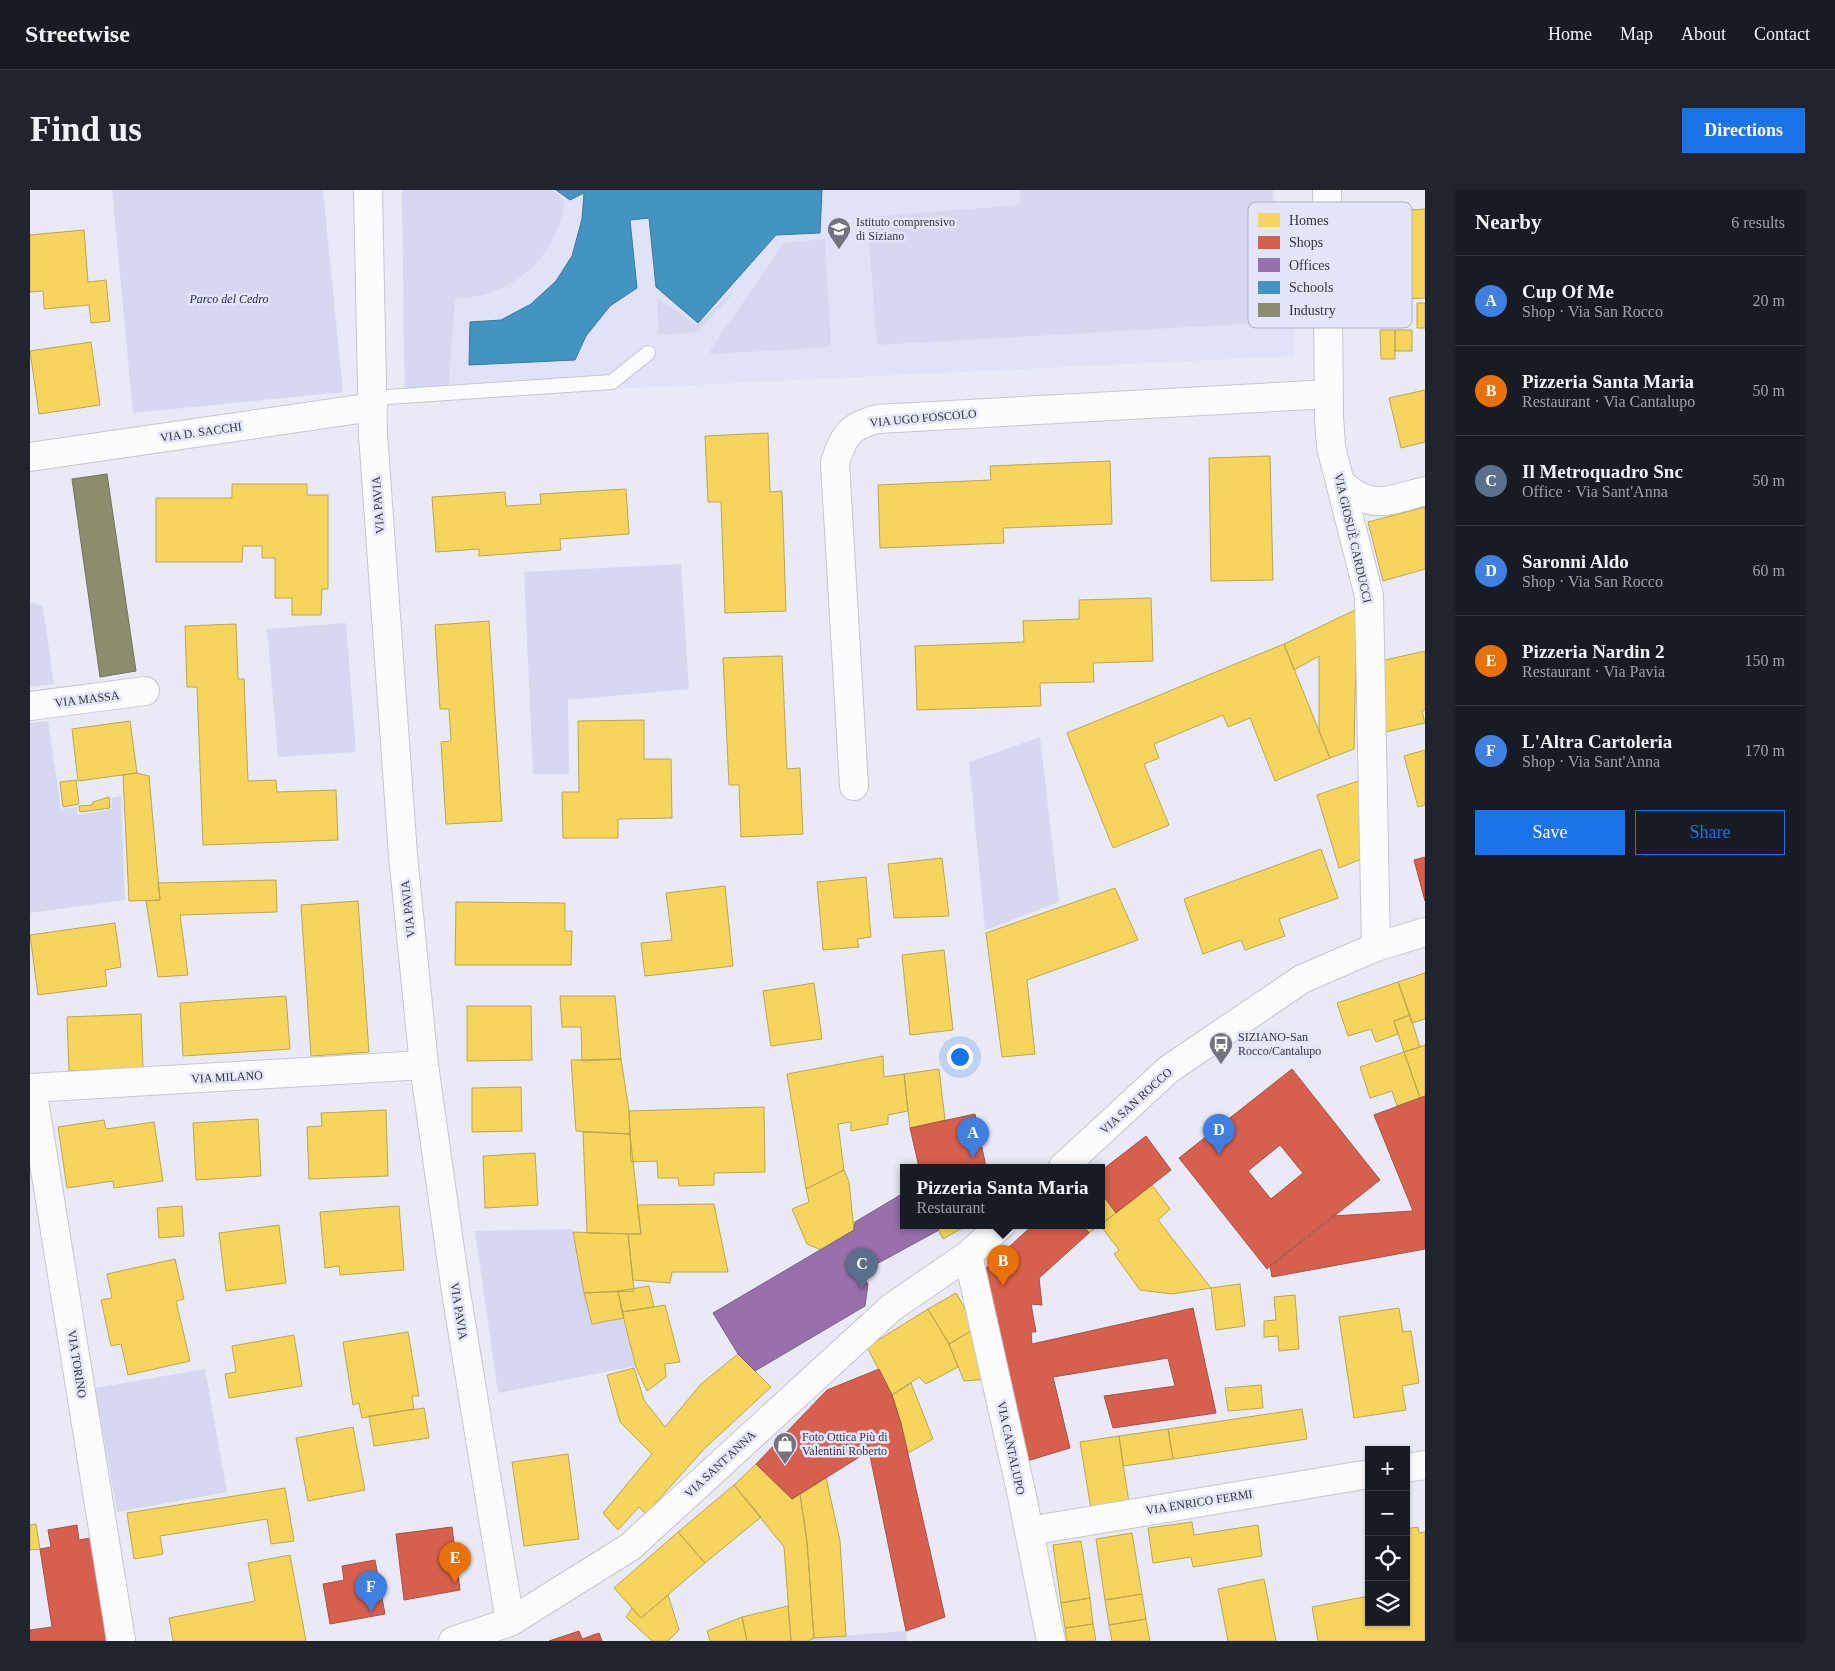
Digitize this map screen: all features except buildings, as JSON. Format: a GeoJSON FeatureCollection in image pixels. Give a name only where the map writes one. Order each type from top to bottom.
{"type":"FeatureCollection","features":[{"type":"Feature","properties":{"kind":"street","name":"VIA PAVIA"},"geometry":{"type":"LineString","coordinates":[[368,190],[373,434],[402,845],[424,1065],[456,1292],[510,1622]]}},
{"type":"Feature","properties":{"kind":"street","name":"VIA GIOSUÈ CARDUCCI"},"geometry":{"type":"LineString","coordinates":[[1328,328],[1331,447],[1369,596],[1376,947]]}},
{"type":"Feature","properties":{"kind":"street","name":"VIA UGO FOSCOLO"},"geometry":{"type":"LineString","coordinates":[[854,786],[835,463],[841,442],[850,430],[864,422],[878,418],[1329,394]]}},
{"type":"Feature","properties":{"kind":"street","name":"VIA D. SACCHI"},"geometry":{"type":"LineString","coordinates":[[30,457],[373,402]]}},
{"type":"Feature","properties":{"kind":"street"},"geometry":{"type":"LineString","coordinates":[[1342,485],[1366,500],[1378,502],[1425,491]]}},
{"type":"Feature","properties":{"kind":"street","name":"VIA MASSA"},"geometry":{"type":"LineString","coordinates":[[30,706],[145,691]]}},
{"type":"Feature","properties":{"kind":"street","name":"VIA SAN ROCCO"},"geometry":{"type":"LineString","coordinates":[[1066,1164],[1169,1069],[1302,980],[1376,947],[1425,932]]}},
{"type":"Feature","properties":{"kind":"street","name":"VIA MILANO"},"geometry":{"type":"LineString","coordinates":[[31,1088],[424,1065]]}},
{"type":"Feature","properties":{"kind":"street","name":"VIA TORINO"},"geometry":{"type":"LineString","coordinates":[[31,1088],[121,1641]]}},
{"type":"Feature","properties":{"kind":"street"},"geometry":{"type":"LineString","coordinates":[[968,1255],[997,1229]]}},
{"type":"Feature","properties":{"kind":"street","name":"VIA SANT'ANNA"},"geometry":{"type":"LineString","coordinates":[[453,1641],[510,1622],[630,1547],[890,1308],[968,1255]]}},
{"type":"Feature","properties":{"kind":"street","name":"VIA CANTALUPO"},"geometry":{"type":"LineString","coordinates":[[968,1255],[993,1363],[1051,1641]]}},
{"type":"Feature","properties":{"kind":"street"},"geometry":{"type":"LineString","coordinates":[[1410,1467],[1425,1465]]}},
{"type":"Feature","properties":{"kind":"street","name":"VIA ENRICO FERMI"},"geometry":{"type":"LineString","coordinates":[[1029,1531],[1365,1475]]}},
{"type":"Feature","properties":{"kind":"lane"},"geometry":{"type":"LineString","coordinates":[[373,402],[612,382],[648,353]]}},
{"type":"Feature","properties":{"kind":"shaded area","name":"Istituto comprensivo di Siziano"},"geometry":{"type":"Polygon","coordinates":[[[402,190],[1273,190],[1273,202],[1248,202],[1248,328],[1294,328],[1295,356],[404,399],[402,190]]]}},
{"type":"Feature","properties":{"kind":"green space","name":"Parco del Cedro"},"geometry":{"type":"Polygon","coordinates":[[[112,190],[323,190],[343,392],[133,413],[112,190]]]}},
{"type":"Feature","properties":{"kind":"green space"},"geometry":{"type":"Polygon","coordinates":[[[402,190],[552,190],[565,201],[560,222],[552,241],[528,271],[513,282],[496,290],[477,296],[455,299],[448,393],[405,396],[402,190]]]}},
{"type":"Feature","properties":{"kind":"green space"},"geometry":{"type":"Polygon","coordinates":[[[1020,190],[1273,190],[1273,202],[1248,202],[1248,324],[877,345],[867,217],[1020,205],[1020,190]]]}},
{"type":"Feature","properties":{"kind":"green space"},"geometry":{"type":"Polygon","coordinates":[[[825,239],[831,347],[710,354],[711,349],[784,243],[825,239]]]}},
{"type":"Feature","properties":{"kind":"green space"},"geometry":{"type":"Polygon","coordinates":[[[736,290],[697,332],[659,335],[657,298],[697,325],[736,290]]]}},
{"type":"Feature","properties":{"kind":"green space"},"geometry":{"type":"Polygon","coordinates":[[[681,564],[689,689],[568,700],[569,774],[533,774],[524,572],[681,564]]]}},
{"type":"Feature","properties":{"kind":"green space"},"geometry":{"type":"Polygon","coordinates":[[[33,602],[43,607],[54,684],[30,687],[30,603],[33,602]]]}},
{"type":"Feature","properties":{"kind":"green space"},"geometry":{"type":"Polygon","coordinates":[[[346,623],[356,752],[278,757],[267,629],[346,623]]]}},
{"type":"Feature","properties":{"kind":"green space"},"geometry":{"type":"Polygon","coordinates":[[[48,721],[61,809],[77,807],[78,815],[112,809],[111,798],[121,796],[125,900],[30,913],[30,723],[48,721]]]}},
{"type":"Feature","properties":{"kind":"green space"},"geometry":{"type":"Polygon","coordinates":[[[1040,737],[1059,902],[985,930],[969,762],[1040,737]]]}},
{"type":"Feature","properties":{"kind":"green space"},"geometry":{"type":"Polygon","coordinates":[[[572,1229],[592,1324],[624,1318],[636,1366],[498,1393],[475,1231],[572,1229]]]}},
{"type":"Feature","properties":{"kind":"green space"},"geometry":{"type":"Polygon","coordinates":[[[205,1369],[227,1492],[117,1512],[95,1388],[205,1369]]]}},
{"type":"Feature","properties":{"kind":"green space"},"geometry":{"type":"Polygon","coordinates":[[[906,1631],[907,1641],[808,1641],[814,1638],[906,1631]]]}},
{"type":"Feature","properties":{"kind":"place","name":"Istituto comprensivo di Siziano"},"geometry":{"type":"Point","coordinates":[839,250]}},
{"type":"Feature","properties":{"kind":"place","name":"SIZIANO-San Rocco/Cantalupo"},"geometry":{"type":"Point","coordinates":[1221,1065]}},
{"type":"Feature","properties":{"kind":"place","name":"Saronni Aldo"},"geometry":{"type":"Point","coordinates":[1219,1155]}},
{"type":"Feature","properties":{"kind":"place","name":"Cup Of Me"},"geometry":{"type":"Point","coordinates":[973,1158]}},
{"type":"Feature","properties":{"kind":"place","name":"Pizzeria Santa Maria"},"geometry":{"type":"Point","coordinates":[1003,1286]}},
{"type":"Feature","properties":{"kind":"place","name":"Il Metroquadro Snc"},"geometry":{"type":"Point","coordinates":[862,1289]}},
{"type":"Feature","properties":{"kind":"place","name":"Foto Ottica Più di Valentini Roberto"},"geometry":{"type":"Point","coordinates":[785,1465]}},
{"type":"Feature","properties":{"kind":"place","name":"Pizzeria Nardin 2"},"geometry":{"type":"Point","coordinates":[455,1583]}},
{"type":"Feature","properties":{"kind":"place","name":"L'Altra Cartoleria"},"geometry":{"type":"Point","coordinates":[371,1612]}}]}
